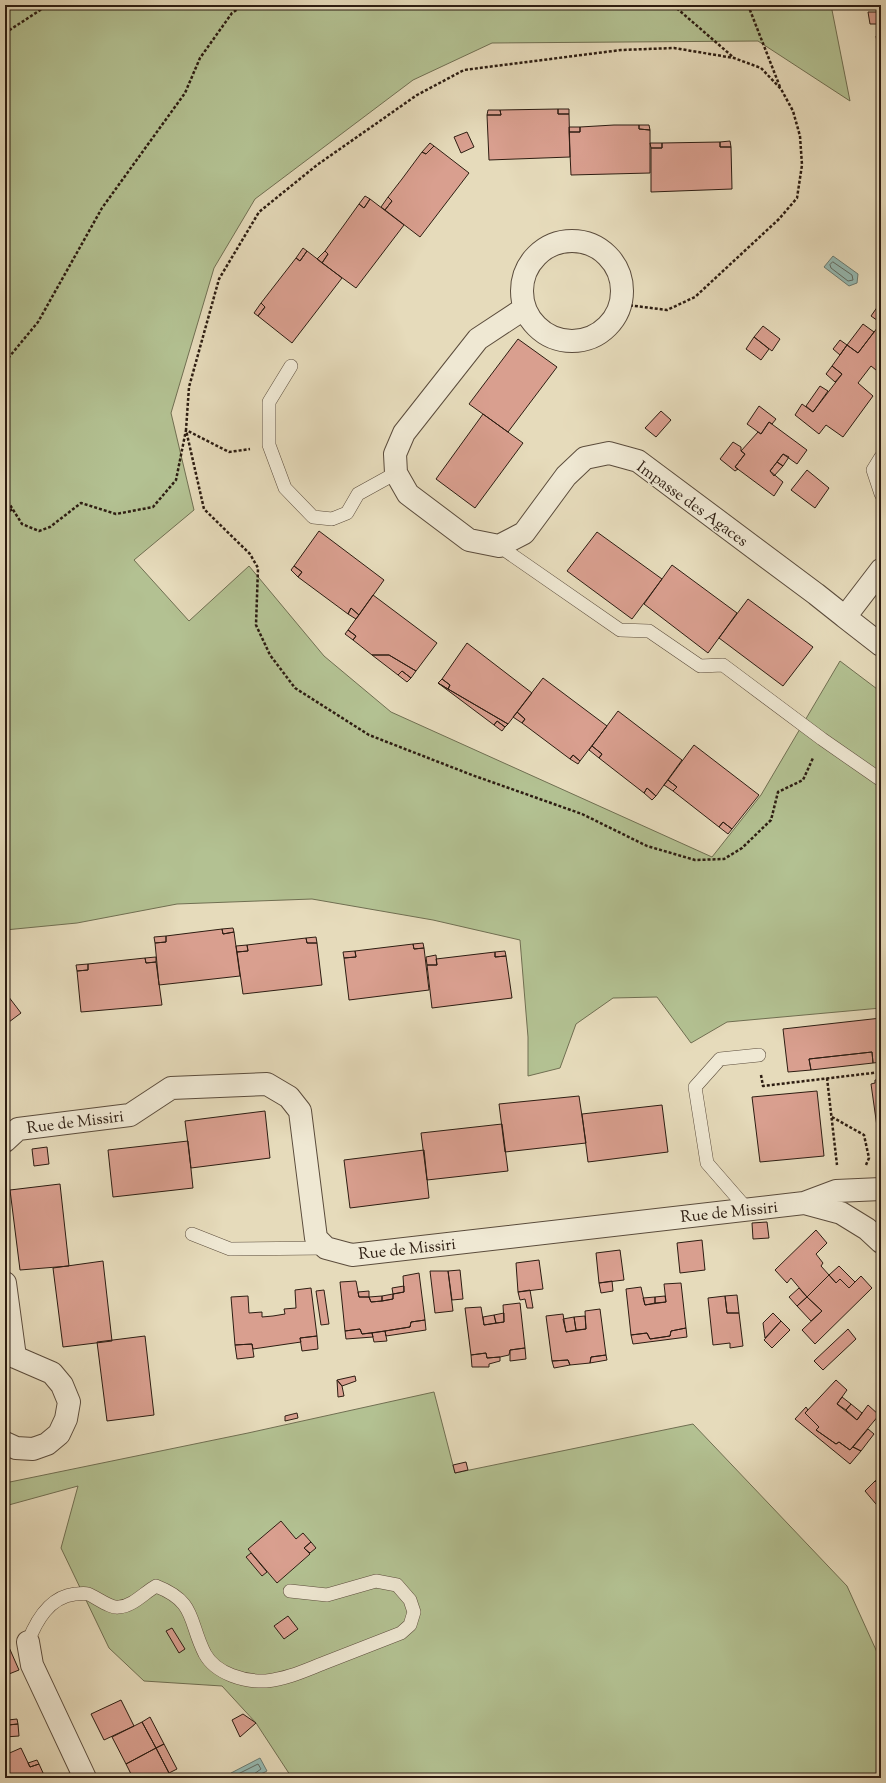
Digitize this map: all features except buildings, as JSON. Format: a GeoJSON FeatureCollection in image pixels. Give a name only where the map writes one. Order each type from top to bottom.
{"type":"FeatureCollection","features":[{"type":"Feature","properties":{"kind":"street"},"geometry":{"type":"LineString","coordinates":[[574,241],[592,245],[606,255],[615,266],[621,282],[620,304],[612,321],[601,332],[586,340],[566,341],[550,336],[534,323],[525,308],[522,296],[524,280],[530,264],[541,252],[557,244],[574,241]]}},
{"type":"Feature","properties":{"kind":"street"},"geometry":{"type":"LineString","coordinates":[[499,546],[469,540],[408,494],[396,473],[395,454],[404,433],[478,339],[525,308]]}},
{"type":"Feature","properties":{"kind":"street","name":"Impasse des Agaces"},"geometry":{"type":"LineString","coordinates":[[499,546],[524,533],[566,476],[585,458],[609,453],[638,461],[816,594],[881,645]]}},
{"type":"Feature","properties":{"kind":"street"},"geometry":{"type":"LineString","coordinates":[[845,617],[881,570]]}},
{"type":"Feature","properties":{"kind":"street","name":"Rue de Missiri"},"geometry":{"type":"LineString","coordinates":[[5,1141],[18,1129],[130,1115],[171,1088],[267,1084],[289,1097],[300,1111],[316,1238],[326,1248],[352,1255],[747,1209],[804,1204],[836,1191],[881,1189]]}},
{"type":"Feature","properties":{"kind":"street","name":"Rue de Missiri"},"geometry":{"type":"LineString","coordinates":[[804,1204],[841,1213],[867,1229],[881,1242]]}},
{"type":"Feature","properties":{"kind":"street"},"geometry":{"type":"LineString","coordinates":[[5,1284],[10,1362],[52,1373],[62,1385],[69,1402],[66,1419],[59,1434],[47,1444],[33,1449],[16,1448],[5,1443]]}},
{"type":"Feature","properties":{"kind":"street"},"geometry":{"type":"LineString","coordinates":[[28,1642],[32,1665],[85,1778]]}},
{"type":"Feature","properties":{"kind":"lane"},"geometry":{"type":"LineString","coordinates":[[291,366],[269,402],[269,445],[285,488],[313,517],[332,519],[347,513],[358,494],[396,473]]}},
{"type":"Feature","properties":{"kind":"lane"},"geometry":{"type":"LineString","coordinates":[[881,457],[873,470],[881,494]]}},
{"type":"Feature","properties":{"kind":"lane"},"geometry":{"type":"LineString","coordinates":[[499,546],[620,630],[649,631],[700,666],[723,665],[822,739],[881,780]]}},
{"type":"Feature","properties":{"kind":"lane"},"geometry":{"type":"LineString","coordinates":[[747,1209],[707,1163],[695,1087],[720,1059],[759,1055]]}},
{"type":"Feature","properties":{"kind":"lane"},"geometry":{"type":"LineString","coordinates":[[192,1234],[230,1249],[326,1248]]}},
{"type":"Feature","properties":{"kind":"lane"},"geometry":{"type":"LineString","coordinates":[[28,1642],[39,1618],[46,1609],[61,1598],[72,1595],[86,1594],[116,1608],[128,1606],[156,1586],[172,1593],[187,1607],[206,1656],[224,1673],[250,1680],[266,1681],[289,1677],[401,1632],[410,1625],[414,1612],[410,1600],[397,1585],[376,1582],[327,1595],[290,1591]]}},
{"type":"Feature","properties":{"kind":"path"},"geometry":{"type":"LineString","coordinates":[[5,33],[48,5]]}},
{"type":"Feature","properties":{"kind":"path"},"geometry":{"type":"LineString","coordinates":[[5,362],[38,322],[102,208],[185,94],[200,58],[232,13],[244,5]]}},
{"type":"Feature","properties":{"kind":"path"},"geometry":{"type":"LineString","coordinates":[[673,5],[734,58]]}},
{"type":"Feature","properties":{"kind":"path"},"geometry":{"type":"LineString","coordinates":[[620,304],[667,310],[695,297],[779,219],[797,198],[802,165],[800,136],[793,111],[781,89],[748,5]]}},
{"type":"Feature","properties":{"kind":"path"},"geometry":{"type":"LineString","coordinates":[[5,496],[22,524],[38,531],[50,527],[81,504],[116,514],[153,507],[176,480],[186,430],[189,386],[219,279],[259,212],[317,165],[417,95],[464,70],[613,51],[674,48],[734,58],[761,68],[781,89]]}},
{"type":"Feature","properties":{"kind":"path"},"geometry":{"type":"LineString","coordinates":[[186,430],[229,452],[269,445]]}},
{"type":"Feature","properties":{"kind":"path"},"geometry":{"type":"LineString","coordinates":[[186,430],[204,509],[250,554],[258,568],[256,625],[270,655],[295,688],[369,735],[472,775],[582,814],[647,846],[695,860],[724,859],[742,848],[771,820],[778,792],[803,780],[822,739]]}},
{"type":"Feature","properties":{"kind":"path"},"geometry":{"type":"LineString","coordinates":[[5,513],[13,509]]}},
{"type":"Feature","properties":{"kind":"path"},"geometry":{"type":"LineString","coordinates":[[759,1055],[763,1086],[881,1072]]}},
{"type":"Feature","properties":{"kind":"path"},"geometry":{"type":"LineString","coordinates":[[827,1078],[836,1156]]}},
{"type":"Feature","properties":{"kind":"path"},"geometry":{"type":"LineString","coordinates":[[832,1117],[864,1135],[869,1158],[859,1191]]}},
{"type":"Feature","properties":{"kind":"green space"},"geometry":{"type":"Polygon","coordinates":[[[5,5],[831,5],[850,101],[758,41],[492,43],[413,80],[255,199],[214,268],[171,413],[194,510],[134,560],[189,621],[249,566],[324,656],[391,712],[712,857],[761,795],[840,661],[881,692],[881,1008],[727,1022],[691,1043],[657,997],[613,998],[576,1024],[560,1068],[528,1076],[528,1037],[520,940],[433,920],[312,899],[177,904],[77,923],[5,930],[5,5]]]}},
{"type":"Feature","properties":{"kind":"green space"},"geometry":{"type":"Polygon","coordinates":[[[434,1392],[455,1473],[693,1424],[847,1586],[881,1661],[881,1778],[292,1778],[256,1723],[222,1686],[144,1681],[109,1648],[61,1548],[78,1486],[5,1506],[5,1483],[248,1433],[434,1392]]]}},
{"type":"Feature","properties":{"kind":"water"},"geometry":{"type":"Polygon","coordinates":[[[833,256],[858,274],[857,283],[849,286],[824,267],[833,256]]]}},
{"type":"Feature","properties":{"kind":"water"},"geometry":{"type":"Polygon","coordinates":[[[260,1758],[267,1771],[253,1778],[234,1778],[231,1773],[260,1758]]]}}]}
